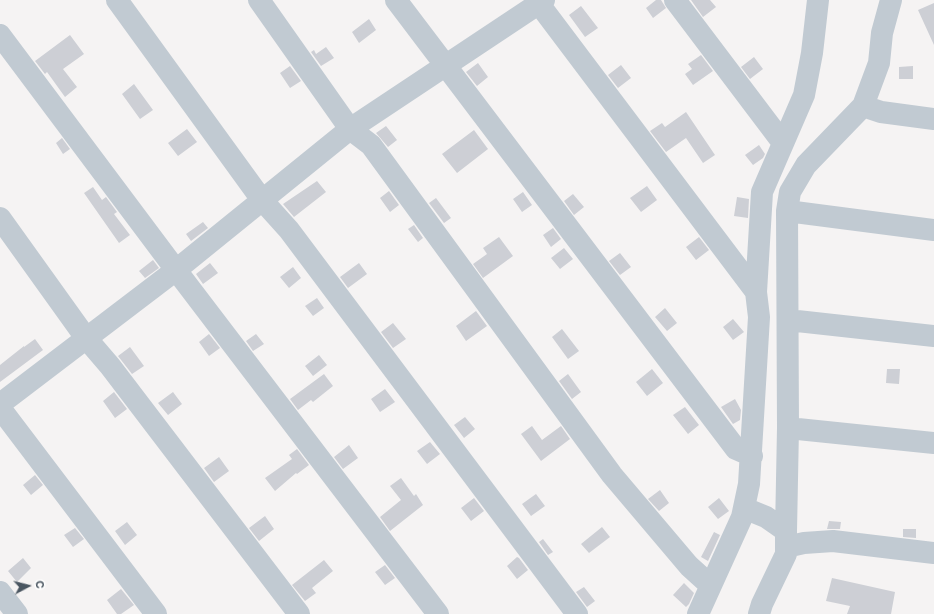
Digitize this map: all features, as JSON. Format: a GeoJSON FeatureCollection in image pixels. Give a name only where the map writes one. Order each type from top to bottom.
{"type":"FeatureCollection","features":[{"type":"Feature","properties":{"kind":"street"},"geometry":{"type":"LineString","coordinates":[[117,0],[262,200],[289,230],[577,614]]}},
{"type":"Feature","properties":{"kind":"street"},"geometry":{"type":"LineString","coordinates":[[259,0],[350,129],[371,145],[612,475],[689,566],[710,585]]}},
{"type":"Feature","properties":{"kind":"street"},"geometry":{"type":"LineString","coordinates":[[396,0],[736,449],[752,456]]}},
{"type":"Feature","properties":{"kind":"street"},"geometry":{"type":"LineString","coordinates":[[675,0],[783,143]]}},
{"type":"Feature","properties":{"kind":"street"},"geometry":{"type":"LineString","coordinates":[[698,614],[742,517],[749,484],[752,456],[759,317],[756,292],[762,192],[804,95],[812,53],[818,0]]}},
{"type":"Feature","properties":{"kind":"street"},"geometry":{"type":"LineString","coordinates":[[759,614],[762,604],[786,554],[788,428],[787,211],[790,192],[806,165],[863,106],[879,63],[882,33],[891,0]]}},
{"type":"Feature","properties":{"kind":"street"},"geometry":{"type":"LineString","coordinates":[[0,404],[176,270],[350,129],[539,1],[756,292]]}},
{"type":"Feature","properties":{"kind":"street"},"geometry":{"type":"LineString","coordinates":[[0,35],[176,270],[438,614]]}},
{"type":"Feature","properties":{"kind":"street"},"geometry":{"type":"LineString","coordinates":[[863,106],[881,112],[934,119]]}},
{"type":"Feature","properties":{"kind":"street"},"geometry":{"type":"LineString","coordinates":[[787,211],[934,230]]}},
{"type":"Feature","properties":{"kind":"street"},"geometry":{"type":"LineString","coordinates":[[0,218],[86,338],[110,366],[299,614]]}},
{"type":"Feature","properties":{"kind":"street"},"geometry":{"type":"LineString","coordinates":[[788,320],[934,336]]}},
{"type":"Feature","properties":{"kind":"street"},"geometry":{"type":"LineString","coordinates":[[0,408],[156,614]]}},
{"type":"Feature","properties":{"kind":"street"},"geometry":{"type":"LineString","coordinates":[[788,428],[934,443]]}},
{"type":"Feature","properties":{"kind":"street"},"geometry":{"type":"LineString","coordinates":[[744,508],[766,517],[786,539],[804,543],[833,541],[934,553]]}},
{"type":"Feature","properties":{"kind":"street"},"geometry":{"type":"LineString","coordinates":[[0,592],[17,614]]}},
{"type":"Feature","properties":{"kind":"building"},"geometry":{"type":"Polygon","coordinates":[[[656,0],[661,0],[666,8],[653,18],[646,8],[656,0]]]}},
{"type":"Feature","properties":{"kind":"building"},"geometry":{"type":"Polygon","coordinates":[[[691,0],[710,0],[716,7],[703,17],[691,0]]]}},
{"type":"Feature","properties":{"kind":"building"},"geometry":{"type":"Polygon","coordinates":[[[934,3],[934,45],[918,10],[934,3]]]}},
{"type":"Feature","properties":{"kind":"building"},"geometry":{"type":"Polygon","coordinates":[[[581,6],[598,28],[585,37],[569,15],[581,6]]]}},
{"type":"Feature","properties":{"kind":"building"},"geometry":{"type":"Polygon","coordinates":[[[369,19],[376,30],[359,43],[352,32],[369,19]]]}},
{"type":"Feature","properties":{"kind":"building"},"geometry":{"type":"Polygon","coordinates":[[[70,35],[84,54],[63,69],[77,87],[65,97],[47,72],[45,74],[35,61],[70,35]]]}},
{"type":"Feature","properties":{"kind":"building"},"geometry":{"type":"Polygon","coordinates":[[[326,47],[334,58],[321,66],[311,52],[314,50],[316,54],[326,47]]]}},
{"type":"Feature","properties":{"kind":"building"},"geometry":{"type":"Polygon","coordinates":[[[701,55],[713,71],[693,85],[685,74],[692,69],[688,64],[701,55]]]}},
{"type":"Feature","properties":{"kind":"building"},"geometry":{"type":"Polygon","coordinates":[[[754,57],[763,69],[750,79],[741,67],[754,57]]]}},
{"type":"Feature","properties":{"kind":"building"},"geometry":{"type":"Polygon","coordinates":[[[478,63],[488,77],[477,86],[466,72],[478,63]]]}},
{"type":"Feature","properties":{"kind":"building"},"geometry":{"type":"Polygon","coordinates":[[[621,65],[631,78],[618,88],[608,75],[621,65]]]}},
{"type":"Feature","properties":{"kind":"building"},"geometry":{"type":"Polygon","coordinates":[[[290,66],[301,81],[290,88],[280,73],[290,66]]]}},
{"type":"Feature","properties":{"kind":"building"},"geometry":{"type":"Polygon","coordinates":[[[913,66],[913,79],[899,79],[899,67],[913,66]]]}},
{"type":"Feature","properties":{"kind":"building"},"geometry":{"type":"Polygon","coordinates":[[[134,84],[153,110],[140,119],[122,94],[134,84]]]}},
{"type":"Feature","properties":{"kind":"building"},"geometry":{"type":"Polygon","coordinates":[[[686,112],[715,155],[703,163],[686,138],[666,152],[650,131],[662,123],[665,127],[686,112]]]}},
{"type":"Feature","properties":{"kind":"building"},"geometry":{"type":"Polygon","coordinates":[[[386,126],[397,140],[388,147],[376,133],[386,126]]]}},
{"type":"Feature","properties":{"kind":"building"},"geometry":{"type":"Polygon","coordinates":[[[187,129],[197,142],[178,156],[168,143],[187,129]]]}},
{"type":"Feature","properties":{"kind":"building"},"geometry":{"type":"Polygon","coordinates":[[[474,130],[488,149],[457,173],[442,154],[474,130]]]}},
{"type":"Feature","properties":{"kind":"building"},"geometry":{"type":"Polygon","coordinates":[[[62,138],[70,149],[63,154],[56,143],[62,138]]]}},
{"type":"Feature","properties":{"kind":"building"},"geometry":{"type":"Polygon","coordinates":[[[759,145],[765,154],[763,158],[753,165],[745,155],[759,145]]]}},
{"type":"Feature","properties":{"kind":"building"},"geometry":{"type":"Polygon","coordinates":[[[317,181],[326,192],[294,217],[283,204],[317,181]]]}},
{"type":"Feature","properties":{"kind":"building"},"geometry":{"type":"Polygon","coordinates":[[[647,186],[657,200],[641,212],[630,198],[647,186]]]}},
{"type":"Feature","properties":{"kind":"building"},"geometry":{"type":"Polygon","coordinates":[[[93,187],[102,200],[106,197],[117,212],[114,214],[130,235],[119,243],[84,193],[93,187]]]}},
{"type":"Feature","properties":{"kind":"building"},"geometry":{"type":"Polygon","coordinates":[[[389,191],[399,205],[390,212],[380,198],[389,191]]]}},
{"type":"Feature","properties":{"kind":"building"},"geometry":{"type":"Polygon","coordinates":[[[523,192],[532,205],[522,212],[513,199],[523,192]]]}},
{"type":"Feature","properties":{"kind":"building"},"geometry":{"type":"Polygon","coordinates":[[[573,194],[584,207],[574,215],[564,201],[573,194]]]}},
{"type":"Feature","properties":{"kind":"building"},"geometry":{"type":"Polygon","coordinates":[[[737,197],[749,199],[748,218],[734,216],[737,197]]]}},
{"type":"Feature","properties":{"kind":"building"},"geometry":{"type":"Polygon","coordinates":[[[436,198],[451,218],[444,223],[429,203],[436,198]]]}},
{"type":"Feature","properties":{"kind":"building"},"geometry":{"type":"Polygon","coordinates":[[[203,222],[208,228],[191,241],[186,234],[203,222]]]}},
{"type":"Feature","properties":{"kind":"building"},"geometry":{"type":"Polygon","coordinates":[[[414,225],[423,238],[418,242],[408,229],[414,225]]]}},
{"type":"Feature","properties":{"kind":"building"},"geometry":{"type":"Polygon","coordinates":[[[553,228],[561,239],[551,247],[543,235],[553,228]]]}},
{"type":"Feature","properties":{"kind":"building"},"geometry":{"type":"Polygon","coordinates":[[[499,237],[513,256],[483,278],[473,264],[487,254],[483,248],[499,237]]]}},
{"type":"Feature","properties":{"kind":"building"},"geometry":{"type":"Polygon","coordinates":[[[699,237],[709,250],[696,260],[686,247],[699,237]]]}},
{"type":"Feature","properties":{"kind":"building"},"geometry":{"type":"Polygon","coordinates":[[[564,248],[573,259],[560,269],[551,258],[564,248]]]}},
{"type":"Feature","properties":{"kind":"building"},"geometry":{"type":"Polygon","coordinates":[[[620,253],[631,267],[620,275],[609,261],[620,253]]]}},
{"type":"Feature","properties":{"kind":"building"},"geometry":{"type":"Polygon","coordinates":[[[153,260],[159,268],[145,278],[139,271],[153,260]]]}},
{"type":"Feature","properties":{"kind":"building"},"geometry":{"type":"Polygon","coordinates":[[[210,263],[218,273],[203,284],[196,274],[210,263]]]}},
{"type":"Feature","properties":{"kind":"building"},"geometry":{"type":"Polygon","coordinates":[[[359,263],[367,274],[348,288],[340,277],[359,263]]]}},
{"type":"Feature","properties":{"kind":"building"},"geometry":{"type":"Polygon","coordinates":[[[293,267],[301,278],[289,288],[280,277],[293,267]]]}},
{"type":"Feature","properties":{"kind":"building"},"geometry":{"type":"Polygon","coordinates":[[[317,298],[324,308],[313,316],[305,306],[317,298]]]}},
{"type":"Feature","properties":{"kind":"building"},"geometry":{"type":"Polygon","coordinates":[[[665,308],[677,323],[667,331],[655,317],[665,308]]]}},
{"type":"Feature","properties":{"kind":"building"},"geometry":{"type":"Polygon","coordinates":[[[476,311],[487,326],[466,341],[456,326],[476,311]]]}},
{"type":"Feature","properties":{"kind":"building"},"geometry":{"type":"Polygon","coordinates":[[[733,319],[744,332],[733,340],[723,327],[733,319]]]}},
{"type":"Feature","properties":{"kind":"building"},"geometry":{"type":"Polygon","coordinates":[[[393,323],[406,339],[393,348],[381,332],[393,323]]]}},
{"type":"Feature","properties":{"kind":"building"},"geometry":{"type":"Polygon","coordinates":[[[562,329],[579,351],[568,359],[552,337],[562,329]]]}},
{"type":"Feature","properties":{"kind":"building"},"geometry":{"type":"Polygon","coordinates":[[[209,334],[220,348],[209,356],[199,342],[209,334]]]}},
{"type":"Feature","properties":{"kind":"building"},"geometry":{"type":"Polygon","coordinates":[[[256,334],[264,344],[253,351],[246,341],[256,334]]]}},
{"type":"Feature","properties":{"kind":"building"},"geometry":{"type":"Polygon","coordinates":[[[35,339],[43,350],[0,382],[0,365],[35,339]]]}},
{"type":"Feature","properties":{"kind":"building"},"geometry":{"type":"Polygon","coordinates":[[[130,347],[144,366],[132,374],[118,356],[130,347]]]}},
{"type":"Feature","properties":{"kind":"building"},"geometry":{"type":"Polygon","coordinates":[[[319,355],[327,365],[313,376],[305,366],[319,355]]]}},
{"type":"Feature","properties":{"kind":"building"},"geometry":{"type":"Polygon","coordinates":[[[652,369],[663,383],[647,396],[636,382],[652,369]]]}},
{"type":"Feature","properties":{"kind":"building"},"geometry":{"type":"Polygon","coordinates":[[[887,369],[900,369],[899,384],[886,383],[887,369]]]}},
{"type":"Feature","properties":{"kind":"building"},"geometry":{"type":"Polygon","coordinates":[[[324,374],[333,386],[313,402],[311,400],[298,410],[290,399],[324,374]]]}},
{"type":"Feature","properties":{"kind":"building"},"geometry":{"type":"Polygon","coordinates":[[[568,374],[581,392],[572,399],[559,381],[568,374]]]}},
{"type":"Feature","properties":{"kind":"building"},"geometry":{"type":"Polygon","coordinates":[[[385,389],[395,402],[380,412],[371,399],[385,389]]]}},
{"type":"Feature","properties":{"kind":"building"},"geometry":{"type":"Polygon","coordinates":[[[114,392],[127,409],[115,418],[103,401],[114,392]]]}},
{"type":"Feature","properties":{"kind":"building"},"geometry":{"type":"Polygon","coordinates":[[[173,392],[182,404],[168,415],[158,403],[173,392]]]}},
{"type":"Feature","properties":{"kind":"building"},"geometry":{"type":"Polygon","coordinates":[[[735,399],[741,410],[740,420],[733,424],[721,407],[735,399]]]}},
{"type":"Feature","properties":{"kind":"building"},"geometry":{"type":"Polygon","coordinates":[[[685,407],[699,425],[688,434],[673,415],[685,407]]]}},
{"type":"Feature","properties":{"kind":"building"},"geometry":{"type":"Polygon","coordinates":[[[465,417],[475,429],[464,438],[454,425],[465,417]]]}},
{"type":"Feature","properties":{"kind":"building"},"geometry":{"type":"Polygon","coordinates":[[[532,426],[542,440],[561,426],[570,439],[541,461],[521,434],[532,426]]]}},
{"type":"Feature","properties":{"kind":"building"},"geometry":{"type":"Polygon","coordinates":[[[430,442],[440,454],[427,464],[417,451],[430,442]]]}},
{"type":"Feature","properties":{"kind":"building"},"geometry":{"type":"Polygon","coordinates":[[[349,445],[358,458],[343,469],[334,457],[349,445]]]}},
{"type":"Feature","properties":{"kind":"building"},"geometry":{"type":"Polygon","coordinates":[[[297,449],[309,465],[297,474],[296,473],[275,491],[265,478],[292,459],[289,455],[297,449]]]}},
{"type":"Feature","properties":{"kind":"building"},"geometry":{"type":"Polygon","coordinates":[[[219,457],[229,471],[214,482],[204,468],[219,457]]]}},
{"type":"Feature","properties":{"kind":"building"},"geometry":{"type":"Polygon","coordinates":[[[35,475],[43,485],[31,495],[23,485],[35,475]]]}},
{"type":"Feature","properties":{"kind":"building"},"geometry":{"type":"Polygon","coordinates":[[[401,478],[414,496],[416,494],[423,505],[390,531],[380,517],[401,500],[390,486],[401,478]]]}},
{"type":"Feature","properties":{"kind":"building"},"geometry":{"type":"Polygon","coordinates":[[[660,490],[669,503],[659,511],[648,499],[660,490]]]}},
{"type":"Feature","properties":{"kind":"building"},"geometry":{"type":"Polygon","coordinates":[[[536,494],[545,506],[531,516],[522,504],[536,494]]]}},
{"type":"Feature","properties":{"kind":"building"},"geometry":{"type":"Polygon","coordinates":[[[474,498],[484,511],[471,521],[461,508],[474,498]]]}},
{"type":"Feature","properties":{"kind":"building"},"geometry":{"type":"Polygon","coordinates":[[[719,498],[729,511],[718,519],[708,507],[719,498]]]}},
{"type":"Feature","properties":{"kind":"building"},"geometry":{"type":"Polygon","coordinates":[[[265,516],[274,529],[259,541],[249,528],[265,516]]]}},
{"type":"Feature","properties":{"kind":"building"},"geometry":{"type":"Polygon","coordinates":[[[829,521],[841,522],[840,529],[827,529],[829,521]]]}},
{"type":"Feature","properties":{"kind":"building"},"geometry":{"type":"Polygon","coordinates":[[[127,522],[137,535],[125,545],[115,531],[127,522]]]}},
{"type":"Feature","properties":{"kind":"building"},"geometry":{"type":"Polygon","coordinates":[[[602,527],[610,537],[589,553],[581,544],[602,527]]]}},
{"type":"Feature","properties":{"kind":"building"},"geometry":{"type":"Polygon","coordinates":[[[75,528],[84,539],[73,547],[64,535],[75,528]]]}},
{"type":"Feature","properties":{"kind":"building"},"geometry":{"type":"Polygon","coordinates":[[[903,529],[916,529],[916,538],[903,537],[903,529]]]}},
{"type":"Feature","properties":{"kind":"building"},"geometry":{"type":"Polygon","coordinates":[[[714,532],[720,535],[708,561],[701,557],[714,532]]]}},
{"type":"Feature","properties":{"kind":"building"},"geometry":{"type":"Polygon","coordinates":[[[543,539],[553,552],[548,555],[539,542],[543,539]]]}},
{"type":"Feature","properties":{"kind":"building"},"geometry":{"type":"Polygon","coordinates":[[[517,557],[528,570],[517,579],[507,566],[517,557]]]}},
{"type":"Feature","properties":{"kind":"building"},"geometry":{"type":"Polygon","coordinates":[[[23,558],[31,568],[17,582],[8,571],[23,558]]]}},
{"type":"Feature","properties":{"kind":"building"},"geometry":{"type":"Polygon","coordinates":[[[324,560],[333,571],[312,588],[316,593],[305,601],[292,585],[324,560]]]}},
{"type":"Feature","properties":{"kind":"building"},"geometry":{"type":"Polygon","coordinates":[[[385,565],[395,578],[385,585],[375,572],[385,565]]]}},
{"type":"Feature","properties":{"kind":"building"},"geometry":{"type":"Polygon","coordinates":[[[832,578],[895,592],[891,614],[847,614],[850,606],[826,601],[832,578]]]}},
{"type":"Feature","properties":{"kind":"building"},"geometry":{"type":"Polygon","coordinates":[[[684,583],[694,593],[686,607],[673,595],[684,583]]]}},
{"type":"Feature","properties":{"kind":"building"},"geometry":{"type":"Polygon","coordinates":[[[584,587],[595,601],[587,607],[576,592],[584,587]]]}},
{"type":"Feature","properties":{"kind":"building"},"geometry":{"type":"Polygon","coordinates":[[[121,589],[134,605],[121,614],[117,614],[107,600],[121,589]]]}}]}
